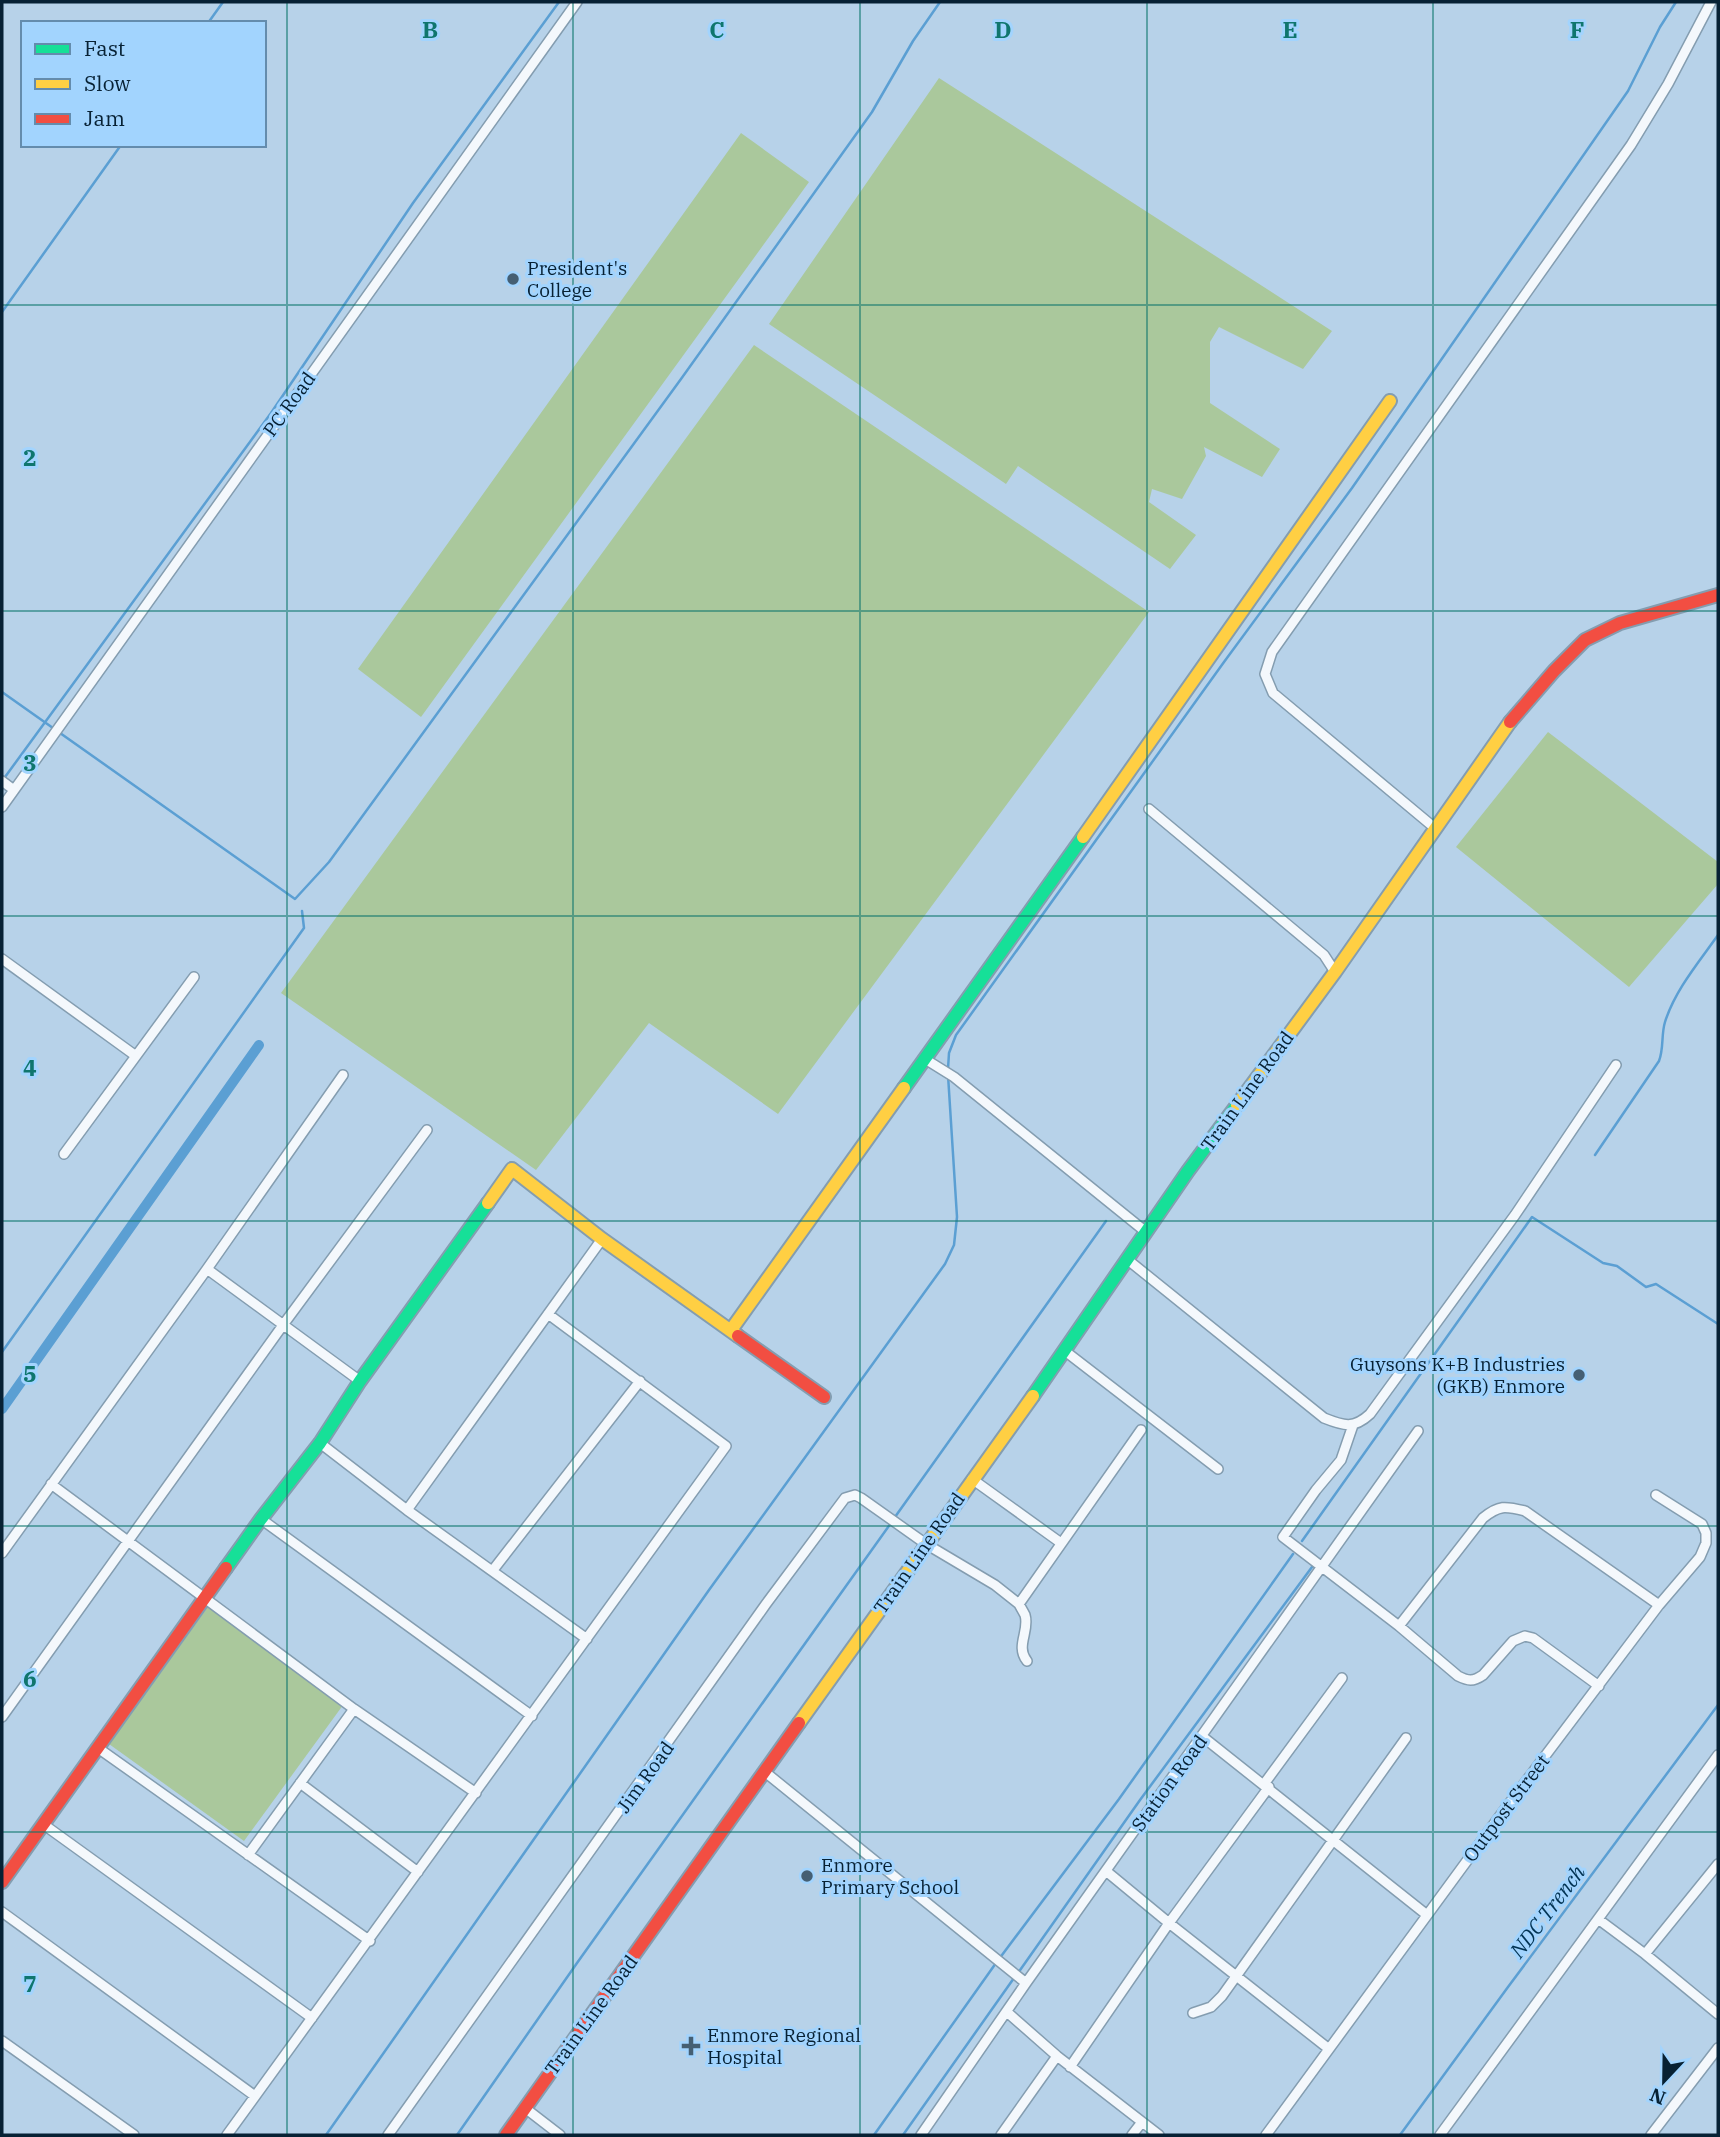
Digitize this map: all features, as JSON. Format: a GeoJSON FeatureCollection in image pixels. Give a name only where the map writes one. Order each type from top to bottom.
{"type":"FeatureCollection","features":[{"type":"Feature","properties":{"kind":"street","name":"PC Road"},"geometry":{"type":"LineString","coordinates":[[2,807],[577,2]]}},
{"type":"Feature","properties":{"kind":"street"},"geometry":{"type":"LineString","coordinates":[[1436,829],[1273,693],[1265,674],[1272,652],[1631,145],[1668,84],[1711,2]]}},
{"type":"Feature","properties":{"kind":"street"},"geometry":{"type":"LineString","coordinates":[[731,1330],[1390,401]]}},
{"type":"Feature","properties":{"kind":"street","name":"Train Line Road"},"geometry":{"type":"LineString","coordinates":[[506,2135],[1065,1351],[1188,1171],[1335,972],[1509,723],[1554,671],[1586,640],[1620,624],[1718,595]]}},
{"type":"Feature","properties":{"kind":"street"},"geometry":{"type":"LineString","coordinates":[[2,780],[14,790]]}},
{"type":"Feature","properties":{"kind":"street"},"geometry":{"type":"LineString","coordinates":[[1149,809],[1324,955],[1335,972]]}},
{"type":"Feature","properties":{"kind":"street"},"geometry":{"type":"LineString","coordinates":[[2,959],[136,1056]]}},
{"type":"Feature","properties":{"kind":"street"},"geometry":{"type":"LineString","coordinates":[[64,1154],[194,977]]}},
{"type":"Feature","properties":{"kind":"street"},"geometry":{"type":"LineString","coordinates":[[925,1059],[954,1077],[1146,1232]]}},
{"type":"Feature","properties":{"kind":"street"},"geometry":{"type":"LineString","coordinates":[[1128,1260],[1324,1418],[1340,1424],[1353,1425],[1362,1422],[1515,1215],[1616,1065]]}},
{"type":"Feature","properties":{"kind":"street"},"geometry":{"type":"LineString","coordinates":[[2,1553],[343,1075]]}},
{"type":"Feature","properties":{"kind":"street"},"geometry":{"type":"LineString","coordinates":[[2,1717],[283,1325],[427,1130]]}},
{"type":"Feature","properties":{"kind":"street"},"geometry":{"type":"LineString","coordinates":[[2,1882],[261,1519],[320,1443],[360,1381],[512,1168],[602,1239],[824,1397]]}},
{"type":"Feature","properties":{"kind":"street"},"geometry":{"type":"LineString","coordinates":[[407,1510],[602,1239]]}},
{"type":"Feature","properties":{"kind":"street"},"geometry":{"type":"LineString","coordinates":[[207,1269],[360,1381]]}},
{"type":"Feature","properties":{"kind":"street"},"geometry":{"type":"LineString","coordinates":[[227,2135],[726,1446],[548,1314]]}},
{"type":"Feature","properties":{"kind":"street"},"geometry":{"type":"LineString","coordinates":[[1065,1351],[1218,1469]]}},
{"type":"Feature","properties":{"kind":"street"},"geometry":{"type":"LineString","coordinates":[[493,1570],[640,1381]]}},
{"type":"Feature","properties":{"kind":"street"},"geometry":{"type":"LineString","coordinates":[[1353,1425],[1341,1460],[1283,1536],[1399,1626],[1458,1676],[1468,1681],[1483,1675],[1513,1641],[1525,1636],[1544,1646],[1599,1686]]}},
{"type":"Feature","properties":{"kind":"street"},"geometry":{"type":"LineString","coordinates":[[1027,1661],[1022,1655],[1025,1616],[1018,1604],[1141,1430]]}},
{"type":"Feature","properties":{"kind":"street","name":"Station Road"},"geometry":{"type":"LineString","coordinates":[[921,2135],[1418,1432]]}},
{"type":"Feature","properties":{"kind":"street"},"geometry":{"type":"LineString","coordinates":[[320,1443],[407,1510],[587,1639]]}},
{"type":"Feature","properties":{"kind":"street"},"geometry":{"type":"LineString","coordinates":[[972,1479],[1061,1544]]}},
{"type":"Feature","properties":{"kind":"street"},"geometry":{"type":"LineString","coordinates":[[51,1484],[354,1709],[476,1793]]}},
{"type":"Feature","properties":{"kind":"street","name":"Jim Road"},"geometry":{"type":"LineString","coordinates":[[388,2135],[845,1497],[855,1495],[926,1544],[995,1585],[1018,1604]]}},
{"type":"Feature","properties":{"kind":"street","name":"Outpost Street"},"geometry":{"type":"LineString","coordinates":[[1266,2135],[1502,1813],[1660,1605],[1700,1557],[1706,1543],[1702,1524],[1656,1495]]}},
{"type":"Feature","properties":{"kind":"street"},"geometry":{"type":"LineString","coordinates":[[1399,1626],[1483,1518],[1496,1508],[1508,1507],[1525,1511],[1660,1605]]}},
{"type":"Feature","properties":{"kind":"street"},"geometry":{"type":"LineString","coordinates":[[261,1519],[532,1716]]}},
{"type":"Feature","properties":{"kind":"street"},"geometry":{"type":"LineString","coordinates":[[1070,2067],[1342,1678]]}},
{"type":"Feature","properties":{"kind":"street"},"geometry":{"type":"LineString","coordinates":[[248,1855],[354,1709]]}},
{"type":"Feature","properties":{"kind":"street"},"geometry":{"type":"LineString","coordinates":[[1203,1737],[1427,1915]]}},
{"type":"Feature","properties":{"kind":"street"},"geometry":{"type":"LineString","coordinates":[[1193,2013],[1211,2007],[1222,1996],[1406,1738]]}},
{"type":"Feature","properties":{"kind":"street"},"geometry":{"type":"LineString","coordinates":[[98,1748],[370,1941]]}},
{"type":"Feature","properties":{"kind":"street"},"geometry":{"type":"LineString","coordinates":[[1440,2135],[1718,1755]]}},
{"type":"Feature","properties":{"kind":"street"},"geometry":{"type":"LineString","coordinates":[[765,1772],[1026,1983]]}},
{"type":"Feature","properties":{"kind":"street"},"geometry":{"type":"LineString","coordinates":[[300,1783],[418,1872]]}},
{"type":"Feature","properties":{"kind":"street"},"geometry":{"type":"LineString","coordinates":[[43,1825],[312,2018]]}},
{"type":"Feature","properties":{"kind":"street"},"geometry":{"type":"LineString","coordinates":[[1645,1954],[1718,1864]]}},
{"type":"Feature","properties":{"kind":"street"},"geometry":{"type":"LineString","coordinates":[[1106,1871],[1329,2049]]}},
{"type":"Feature","properties":{"kind":"street"},"geometry":{"type":"LineString","coordinates":[[2,1912],[254,2096]]}},
{"type":"Feature","properties":{"kind":"street"},"geometry":{"type":"LineString","coordinates":[[1598,1919],[1718,2014]]}},
{"type":"Feature","properties":{"kind":"street"},"geometry":{"type":"LineString","coordinates":[[1007,2012],[1070,2067],[1159,2135]]}},
{"type":"Feature","properties":{"kind":"street"},"geometry":{"type":"LineString","coordinates":[[2,2041],[134,2135]]}},
{"type":"Feature","properties":{"kind":"street"},"geometry":{"type":"LineString","coordinates":[[1651,2135],[1718,2048]]}},
{"type":"Feature","properties":{"kind":"street"},"geometry":{"type":"LineString","coordinates":[[1001,2135],[1057,2056]]}},
{"type":"Feature","properties":{"kind":"street"},"geometry":{"type":"LineString","coordinates":[[525,2108],[559,2135]]}},
{"type":"Feature","properties":{"kind":"street"},"geometry":{"type":"LineString","coordinates":[[1132,2135],[1142,2122]]}},
{"type":"Feature","properties":{"kind":"green space"},"geometry":{"type":"Polygon","coordinates":[[[939,78],[1332,331],[1303,369],[1219,327],[1210,342],[1210,403],[1280,449],[1262,477],[1204,447],[1206,456],[1182,499],[1152,489],[1149,502],[1196,535],[1170,569],[1018,466],[1006,484],[769,324],[939,78]]]}},
{"type":"Feature","properties":{"kind":"green space"},"geometry":{"type":"Polygon","coordinates":[[[741,133],[809,182],[421,717],[358,669],[741,133]]]}},
{"type":"Feature","properties":{"kind":"green space"},"geometry":{"type":"Polygon","coordinates":[[[754,345],[1149,612],[778,1114],[649,1023],[536,1170],[281,993],[754,345]]]}},
{"type":"Feature","properties":{"kind":"green space"},"geometry":{"type":"Polygon","coordinates":[[[1548,732],[1718,862],[1718,884],[1629,987],[1456,847],[1548,732]]]}},
{"type":"Feature","properties":{"kind":"green space"},"geometry":{"type":"Polygon","coordinates":[[[210,1604],[346,1701],[244,1841],[109,1744],[210,1604]]]}},
{"type":"Feature","properties":{"kind":"waterway"},"geometry":{"type":"LineString","coordinates":[[209,21],[223,2]]}},
{"type":"Feature","properties":{"kind":"waterway"},"geometry":{"type":"LineString","coordinates":[[5,777],[271,413],[413,203],[559,2]]}},
{"type":"Feature","properties":{"kind":"waterway"},"geometry":{"type":"LineString","coordinates":[[2,692],[295,899],[329,862],[681,379],[872,112],[913,41],[940,2]]}},
{"type":"Feature","properties":{"kind":"waterway"},"geometry":{"type":"LineString","coordinates":[[948,1069],[949,1053],[956,1035],[1352,488],[1628,91],[1660,27],[1676,2]]}},
{"type":"Feature","properties":{"kind":"waterway"},"geometry":{"type":"LineString","coordinates":[[2,312],[120,147]]}},
{"type":"Feature","properties":{"kind":"waterway"},"geometry":{"type":"LineString","coordinates":[[2,1352],[304,928],[302,911]]}},
{"type":"Feature","properties":{"kind":"waterway"},"geometry":{"type":"LineString","coordinates":[[1595,1155],[1659,1061],[1669,1010],[1688,977],[1718,935]]}},
{"type":"Feature","properties":{"kind":"waterway"},"geometry":{"type":"LineString","coordinates":[[2,1409],[259,1045]]}},
{"type":"Feature","properties":{"kind":"waterway"},"geometry":{"type":"LineString","coordinates":[[326,2135],[709,1590],[945,1264],[954,1245],[957,1217],[948,1075]]}},
{"type":"Feature","properties":{"kind":"waterway"},"geometry":{"type":"LineString","coordinates":[[1302,1541],[1532,1217],[1603,1263],[1617,1266],[1646,1287],[1656,1284],[1718,1324]]}},
{"type":"Feature","properties":{"kind":"waterway"},"geometry":{"type":"LineString","coordinates":[[895,1517],[1106,1221]]}},
{"type":"Feature","properties":{"kind":"waterway"},"geometry":{"type":"LineString","coordinates":[[457,2135],[891,1523]]}},
{"type":"Feature","properties":{"kind":"waterway"},"geometry":{"type":"LineString","coordinates":[[874,2135],[996,1963],[1119,1799],[1293,1554]]}},
{"type":"Feature","properties":{"kind":"waterway"},"geometry":{"type":"LineString","coordinates":[[1018,1973],[1140,1800],[1312,1567]]}},
{"type":"Feature","properties":{"kind":"waterway","name":"NDC Trench"},"geometry":{"type":"LineString","coordinates":[[1400,2135],[1718,1705]]}},
{"type":"Feature","properties":{"kind":"waterway"},"geometry":{"type":"LineString","coordinates":[[903,2135],[1014,1978]]}},
{"type":"Feature","properties":{"kind":"traffic: fast"},"geometry":{"type":"LineString","coordinates":[[904,1088],[1083,837]]}},
{"type":"Feature","properties":{"kind":"traffic: fast"},"geometry":{"type":"LineString","coordinates":[[1033,1396],[1188,1171],[1237,1105]]}},
{"type":"Feature","properties":{"kind":"traffic: fast"},"geometry":{"type":"LineString","coordinates":[[226,1568],[320,1443],[360,1381],[488,1203]]}},
{"type":"Feature","properties":{"kind":"traffic: slow"},"geometry":{"type":"LineString","coordinates":[[1083,837],[1390,401]]}},
{"type":"Feature","properties":{"kind":"traffic: slow"},"geometry":{"type":"LineString","coordinates":[[1237,1105],[1335,972],[1510,722]]}},
{"type":"Feature","properties":{"kind":"traffic: slow"},"geometry":{"type":"LineString","coordinates":[[731,1330],[904,1088]]}},
{"type":"Feature","properties":{"kind":"traffic: slow"},"geometry":{"type":"LineString","coordinates":[[488,1203],[512,1169],[602,1239],[738,1336]]}},
{"type":"Feature","properties":{"kind":"traffic: slow"},"geometry":{"type":"LineString","coordinates":[[799,1723],[1033,1396]]}},
{"type":"Feature","properties":{"kind":"traffic: jam"},"geometry":{"type":"LineString","coordinates":[[1510,722],[1585,640],[1620,623],[1718,595]]}},
{"type":"Feature","properties":{"kind":"traffic: jam"},"geometry":{"type":"LineString","coordinates":[[738,1336],[824,1397]]}},
{"type":"Feature","properties":{"kind":"traffic: jam"},"geometry":{"type":"LineString","coordinates":[[2,1882],[226,1568]]}},
{"type":"Feature","properties":{"kind":"traffic: jam"},"geometry":{"type":"LineString","coordinates":[[506,2135],[799,1723]]}},
{"type":"Feature","properties":{"kind":"place","name":"President's College"},"geometry":{"type":"Point","coordinates":[513,279]}},
{"type":"Feature","properties":{"kind":"place","name":"Guysons K+B Industries (GKB) Enmore"},"geometry":{"type":"Point","coordinates":[1579,1375]}},
{"type":"Feature","properties":{"kind":"place","name":"Enmore Primary School"},"geometry":{"type":"Point","coordinates":[807,1876]}},
{"type":"Feature","properties":{"kind":"place","name":"Enmore Regional Hospital"},"geometry":{"type":"Point","coordinates":[691,2046]}}]}
